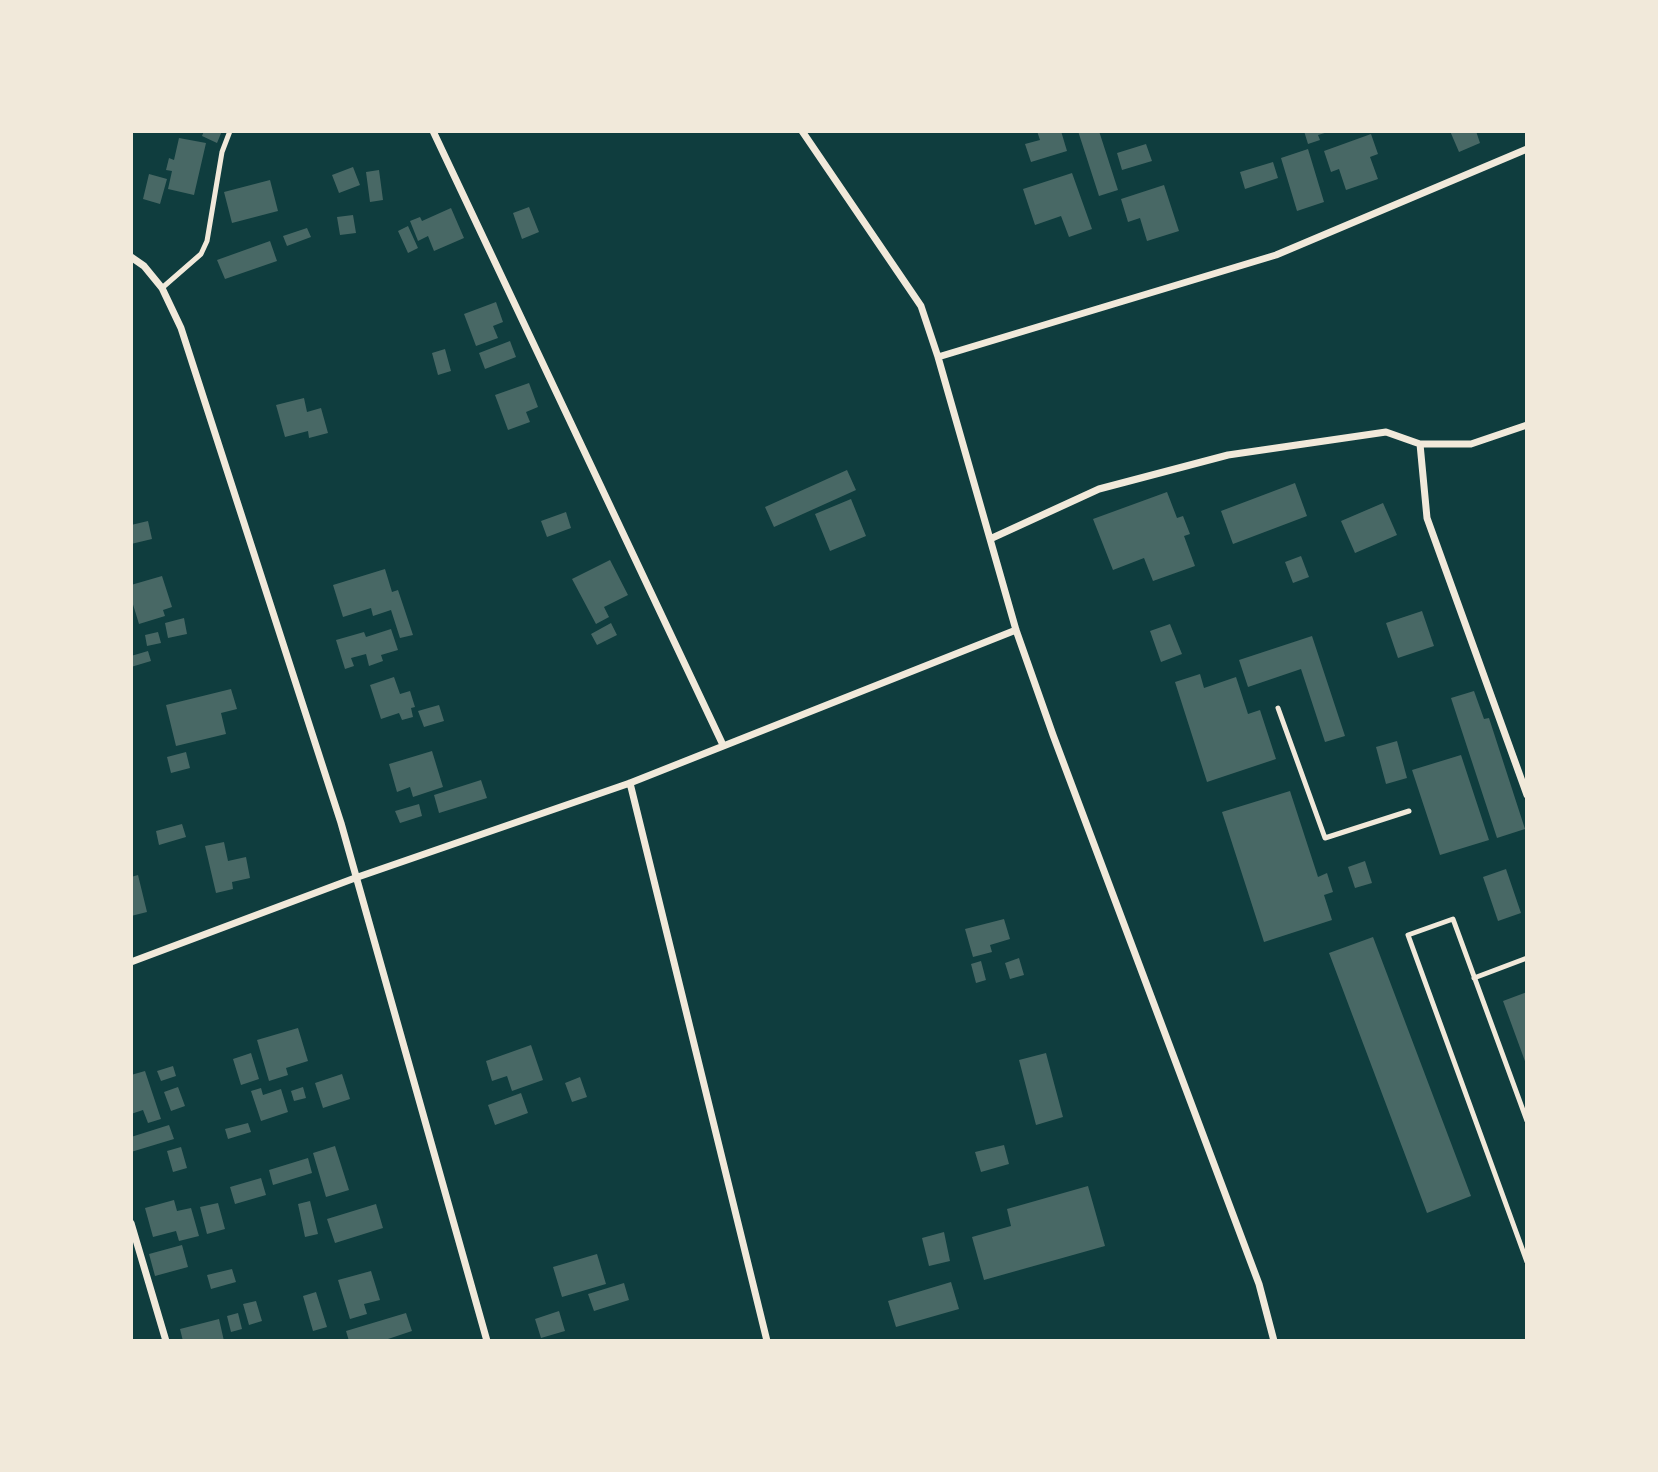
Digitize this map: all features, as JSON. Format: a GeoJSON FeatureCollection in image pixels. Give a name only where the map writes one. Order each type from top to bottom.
{"type":"FeatureCollection","features":[{"type":"Feature","properties":{"kind":"street"},"geometry":{"type":"LineString","coordinates":[[433,131],[723,746]]}},
{"type":"Feature","properties":{"kind":"street"},"geometry":{"type":"LineString","coordinates":[[802,131],[920,306],[938,356],[1016,629],[1053,735],[1259,1284],[1274,1341]]}},
{"type":"Feature","properties":{"kind":"street"},"geometry":{"type":"LineString","coordinates":[[938,356],[1276,255],[1527,149]]}},
{"type":"Feature","properties":{"kind":"street"},"geometry":{"type":"LineString","coordinates":[[131,257],[144,266],[162,288],[181,328],[341,823],[487,1341]]}},
{"type":"Feature","properties":{"kind":"street"},"geometry":{"type":"LineString","coordinates":[[990,540],[1099,489],[1228,454],[1386,432],[1420,444],[1471,444],[1527,425]]}},
{"type":"Feature","properties":{"kind":"street"},"geometry":{"type":"LineString","coordinates":[[1420,444],[1427,519],[1527,795]]}},
{"type":"Feature","properties":{"kind":"street"},"geometry":{"type":"LineString","coordinates":[[131,962],[355,877],[630,783],[1016,629]]}},
{"type":"Feature","properties":{"kind":"street"},"geometry":{"type":"LineString","coordinates":[[630,783],[767,1341]]}},
{"type":"Feature","properties":{"kind":"street"},"geometry":{"type":"LineString","coordinates":[[131,1223],[166,1341]]}},
{"type":"Feature","properties":{"kind":"lane"},"geometry":{"type":"LineString","coordinates":[[162,288],[201,254],[222,152],[230,131]]}},
{"type":"Feature","properties":{"kind":"lane"},"geometry":{"type":"LineString","coordinates":[[1278,708],[1325,838],[1409,811]]}},
{"type":"Feature","properties":{"kind":"lane"},"geometry":{"type":"LineString","coordinates":[[1527,1121],[1453,919],[1408,935],[1527,1262]]}},
{"type":"Feature","properties":{"kind":"lane"},"geometry":{"type":"LineString","coordinates":[[1474,978],[1527,958]]}},
{"type":"Feature","properties":{"kind":"building"},"geometry":{"type":"Polygon","coordinates":[[[204,131],[222,131],[217,143],[202,136],[204,131]]]}},
{"type":"Feature","properties":{"kind":"building"},"geometry":{"type":"Polygon","coordinates":[[[1037,131],[1061,131],[1067,151],[1031,162],[1025,144],[1040,140],[1037,131]]]}},
{"type":"Feature","properties":{"kind":"building"},"geometry":{"type":"Polygon","coordinates":[[[1078,131],[1099,131],[1118,190],[1099,196],[1078,131]]]}},
{"type":"Feature","properties":{"kind":"building"},"geometry":{"type":"Polygon","coordinates":[[[1304,131],[1328,132],[1318,135],[1320,140],[1308,144],[1304,131]]]}},
{"type":"Feature","properties":{"kind":"building"},"geometry":{"type":"Polygon","coordinates":[[[1450,131],[1476,131],[1480,143],[1459,152],[1450,131]]]}},
{"type":"Feature","properties":{"kind":"building"},"geometry":{"type":"Polygon","coordinates":[[[1371,134],[1378,154],[1370,157],[1378,179],[1346,190],[1339,169],[1331,172],[1324,151],[1371,134]]]}},
{"type":"Feature","properties":{"kind":"building"},"geometry":{"type":"Polygon","coordinates":[[[179,138],[206,143],[194,195],[168,189],[172,171],[166,170],[169,158],[174,160],[179,138]]]}},
{"type":"Feature","properties":{"kind":"building"},"geometry":{"type":"Polygon","coordinates":[[[1146,144],[1152,161],[1122,170],[1117,153],[1146,144]]]}},
{"type":"Feature","properties":{"kind":"building"},"geometry":{"type":"Polygon","coordinates":[[[1308,149],[1324,202],[1297,211],[1281,158],[1308,149]]]}},
{"type":"Feature","properties":{"kind":"building"},"geometry":{"type":"Polygon","coordinates":[[[1273,162],[1278,178],[1245,189],[1240,172],[1273,162]]]}},
{"type":"Feature","properties":{"kind":"building"},"geometry":{"type":"Polygon","coordinates":[[[353,167],[360,185],[339,193],[332,175],[353,167]]]}},
{"type":"Feature","properties":{"kind":"building"},"geometry":{"type":"Polygon","coordinates":[[[379,170],[383,200],[370,202],[366,172],[379,170]]]}},
{"type":"Feature","properties":{"kind":"building"},"geometry":{"type":"Polygon","coordinates":[[[1072,173],[1092,229],[1069,237],[1061,216],[1035,225],[1023,189],[1072,173]]]}},
{"type":"Feature","properties":{"kind":"building"},"geometry":{"type":"Polygon","coordinates":[[[149,174],[167,179],[160,204],[143,199],[149,174]]]}},
{"type":"Feature","properties":{"kind":"building"},"geometry":{"type":"Polygon","coordinates":[[[270,180],[278,211],[232,223],[224,192],[270,180]]]}},
{"type":"Feature","properties":{"kind":"building"},"geometry":{"type":"Polygon","coordinates":[[[1164,185],[1179,231],[1147,241],[1140,218],[1128,222],[1121,199],[1164,185]]]}},
{"type":"Feature","properties":{"kind":"building"},"geometry":{"type":"Polygon","coordinates":[[[529,207],[539,232],[522,239],[513,213],[529,207]]]}},
{"type":"Feature","properties":{"kind":"building"},"geometry":{"type":"Polygon","coordinates":[[[451,208],[464,238],[434,251],[428,236],[418,241],[410,221],[420,217],[422,221],[451,208]]]}},
{"type":"Feature","properties":{"kind":"building"},"geometry":{"type":"Polygon","coordinates":[[[353,215],[356,233],[340,235],[337,217],[353,215]]]}},
{"type":"Feature","properties":{"kind":"building"},"geometry":{"type":"Polygon","coordinates":[[[408,226],[418,248],[408,253],[398,231],[408,226]]]}},
{"type":"Feature","properties":{"kind":"building"},"geometry":{"type":"Polygon","coordinates":[[[307,228],[311,237],[287,246],[283,236],[307,228]]]}},
{"type":"Feature","properties":{"kind":"building"},"geometry":{"type":"Polygon","coordinates":[[[270,241],[277,261],[225,279],[217,260],[270,241]]]}},
{"type":"Feature","properties":{"kind":"building"},"geometry":{"type":"Polygon","coordinates":[[[496,302],[503,322],[493,326],[498,338],[476,346],[464,314],[496,302]]]}},
{"type":"Feature","properties":{"kind":"building"},"geometry":{"type":"Polygon","coordinates":[[[510,341],[516,357],[485,369],[479,353],[510,341]]]}},
{"type":"Feature","properties":{"kind":"building"},"geometry":{"type":"Polygon","coordinates":[[[445,349],[451,371],[438,375],[432,353],[445,349]]]}},
{"type":"Feature","properties":{"kind":"building"},"geometry":{"type":"Polygon","coordinates":[[[529,383],[538,407],[526,412],[530,422],[508,430],[495,395],[529,383]]]}},
{"type":"Feature","properties":{"kind":"building"},"geometry":{"type":"Polygon","coordinates":[[[304,398],[307,412],[321,408],[328,433],[309,438],[308,431],[285,437],[276,405],[304,398]]]}},
{"type":"Feature","properties":{"kind":"building"},"geometry":{"type":"Polygon","coordinates":[[[847,470],[856,490],[774,527],[765,507],[847,470]]]}},
{"type":"Feature","properties":{"kind":"building"},"geometry":{"type":"Polygon","coordinates":[[[1295,483],[1307,516],[1233,544],[1221,511],[1295,483]]]}},
{"type":"Feature","properties":{"kind":"building"},"geometry":{"type":"Polygon","coordinates":[[[1167,492],[1177,518],[1183,516],[1190,534],[1184,536],[1195,566],[1153,581],[1144,558],[1113,570],[1093,519],[1167,492]]]}},
{"type":"Feature","properties":{"kind":"building"},"geometry":{"type":"Polygon","coordinates":[[[851,499],[866,536],[830,551],[815,514],[851,499]]]}},
{"type":"Feature","properties":{"kind":"building"},"geometry":{"type":"Polygon","coordinates":[[[1383,503],[1397,535],[1355,553],[1341,521],[1383,503]]]}},
{"type":"Feature","properties":{"kind":"building"},"geometry":{"type":"Polygon","coordinates":[[[566,512],[571,528],[547,537],[541,521],[566,512]]]}},
{"type":"Feature","properties":{"kind":"building"},"geometry":{"type":"Polygon","coordinates":[[[148,521],[152,539],[131,544],[131,525],[148,521]]]}},
{"type":"Feature","properties":{"kind":"building"},"geometry":{"type":"Polygon","coordinates":[[[1301,556],[1309,577],[1293,583],[1285,562],[1301,556]]]}},
{"type":"Feature","properties":{"kind":"building"},"geometry":{"type":"Polygon","coordinates":[[[610,560],[628,595],[604,607],[609,617],[596,624],[572,579],[610,560]]]}},
{"type":"Feature","properties":{"kind":"building"},"geometry":{"type":"Polygon","coordinates":[[[385,569],[392,592],[398,590],[413,635],[400,638],[391,610],[373,616],[371,608],[343,617],[333,585],[385,569]]]}},
{"type":"Feature","properties":{"kind":"building"},"geometry":{"type":"Polygon","coordinates":[[[162,576],[172,607],[163,610],[165,616],[139,624],[131,598],[131,585],[162,576]]]}},
{"type":"Feature","properties":{"kind":"building"},"geometry":{"type":"Polygon","coordinates":[[[1422,611],[1434,646],[1398,658],[1386,623],[1422,611]]]}},
{"type":"Feature","properties":{"kind":"building"},"geometry":{"type":"Polygon","coordinates":[[[184,618],[187,634],[168,638],[165,623],[184,618]]]}},
{"type":"Feature","properties":{"kind":"building"},"geometry":{"type":"Polygon","coordinates":[[[611,623],[617,635],[597,645],[591,634],[611,623]]]}},
{"type":"Feature","properties":{"kind":"building"},"geometry":{"type":"Polygon","coordinates":[[[1170,624],[1182,654],[1161,662],[1150,631],[1170,624]]]}},
{"type":"Feature","properties":{"kind":"building"},"geometry":{"type":"Polygon","coordinates":[[[391,629],[398,650],[381,655],[383,661],[369,666],[366,654],[351,658],[354,666],[345,669],[336,640],[364,632],[366,637],[391,629]]]}},
{"type":"Feature","properties":{"kind":"building"},"geometry":{"type":"Polygon","coordinates":[[[158,632],[161,643],[147,646],[145,635],[158,632]]]}},
{"type":"Feature","properties":{"kind":"building"},"geometry":{"type":"Polygon","coordinates":[[[1312,636],[1345,736],[1325,742],[1301,669],[1248,687],[1239,660],[1312,636]]]}},
{"type":"Feature","properties":{"kind":"building"},"geometry":{"type":"Polygon","coordinates":[[[148,651],[151,661],[131,667],[131,656],[148,651]]]}},
{"type":"Feature","properties":{"kind":"building"},"geometry":{"type":"Polygon","coordinates":[[[1200,674],[1204,688],[1236,677],[1248,714],[1260,710],[1276,759],[1207,782],[1175,682],[1200,674]]]}},
{"type":"Feature","properties":{"kind":"building"},"geometry":{"type":"Polygon","coordinates":[[[394,677],[400,694],[410,691],[415,707],[411,708],[413,717],[402,720],[399,713],[381,719],[370,685],[394,677]]]}},
{"type":"Feature","properties":{"kind":"building"},"geometry":{"type":"Polygon","coordinates":[[[231,689],[237,709],[221,713],[226,734],[176,746],[166,705],[231,689]]]}},
{"type":"Feature","properties":{"kind":"building"},"geometry":{"type":"Polygon","coordinates":[[[1474,691],[1484,719],[1489,718],[1525,829],[1497,838],[1451,698],[1474,691]]]}},
{"type":"Feature","properties":{"kind":"building"},"geometry":{"type":"Polygon","coordinates":[[[439,705],[444,721],[424,727],[418,711],[439,705]]]}},
{"type":"Feature","properties":{"kind":"building"},"geometry":{"type":"Polygon","coordinates":[[[1397,741],[1407,778],[1386,784],[1376,747],[1397,741]]]}},
{"type":"Feature","properties":{"kind":"building"},"geometry":{"type":"Polygon","coordinates":[[[432,751],[443,787],[413,797],[410,787],[397,792],[389,764],[432,751]]]}},
{"type":"Feature","properties":{"kind":"building"},"geometry":{"type":"Polygon","coordinates":[[[186,752],[190,768],[171,773],[167,757],[186,752]]]}},
{"type":"Feature","properties":{"kind":"building"},"geometry":{"type":"Polygon","coordinates":[[[1461,755],[1489,840],[1440,855],[1412,770],[1461,755]]]}},
{"type":"Feature","properties":{"kind":"building"},"geometry":{"type":"Polygon","coordinates":[[[481,780],[487,798],[439,813],[434,795],[481,780]]]}},
{"type":"Feature","properties":{"kind":"building"},"geometry":{"type":"Polygon","coordinates":[[[1290,791],[1318,877],[1327,873],[1333,892],[1324,895],[1332,920],[1264,942],[1222,812],[1290,791]]]}},
{"type":"Feature","properties":{"kind":"building"},"geometry":{"type":"Polygon","coordinates":[[[419,804],[422,816],[400,823],[395,811],[419,804]]]}},
{"type":"Feature","properties":{"kind":"building"},"geometry":{"type":"Polygon","coordinates":[[[182,824],[186,837],[159,845],[156,831],[182,824]]]}},
{"type":"Feature","properties":{"kind":"building"},"geometry":{"type":"Polygon","coordinates":[[[224,842],[228,861],[246,857],[250,878],[232,882],[233,889],[216,893],[205,846],[224,842]]]}},
{"type":"Feature","properties":{"kind":"building"},"geometry":{"type":"Polygon","coordinates":[[[1365,861],[1372,883],[1355,888],[1348,867],[1365,861]]]}},
{"type":"Feature","properties":{"kind":"building"},"geometry":{"type":"Polygon","coordinates":[[[1506,869],[1521,913],[1498,921],[1483,877],[1506,869]]]}},
{"type":"Feature","properties":{"kind":"building"},"geometry":{"type":"Polygon","coordinates":[[[138,875],[147,912],[131,916],[131,877],[138,875]]]}},
{"type":"Feature","properties":{"kind":"building"},"geometry":{"type":"Polygon","coordinates":[[[1004,919],[1010,939],[990,945],[992,952],[973,957],[965,929],[1004,919]]]}},
{"type":"Feature","properties":{"kind":"building"},"geometry":{"type":"Polygon","coordinates":[[[1373,937],[1471,1196],[1427,1213],[1329,953],[1373,937]]]}},
{"type":"Feature","properties":{"kind":"building"},"geometry":{"type":"Polygon","coordinates":[[[1019,958],[1024,975],[1010,979],[1005,963],[1019,958]]]}},
{"type":"Feature","properties":{"kind":"building"},"geometry":{"type":"Polygon","coordinates":[[[981,961],[986,980],[976,983],[971,964],[981,961]]]}},
{"type":"Feature","properties":{"kind":"building"},"geometry":{"type":"Polygon","coordinates":[[[1527,992],[1527,1064],[1526,1064],[1503,1001],[1527,992]]]}},
{"type":"Feature","properties":{"kind":"building"},"geometry":{"type":"Polygon","coordinates":[[[298,1028],[308,1061],[286,1068],[288,1075],[269,1081],[257,1040],[298,1028]]]}},
{"type":"Feature","properties":{"kind":"building"},"geometry":{"type":"Polygon","coordinates":[[[531,1045],[543,1080],[512,1091],[507,1076],[492,1081],[486,1061],[531,1045]]]}},
{"type":"Feature","properties":{"kind":"building"},"geometry":{"type":"Polygon","coordinates":[[[251,1053],[259,1079],[241,1085],[233,1059],[251,1053]]]}},
{"type":"Feature","properties":{"kind":"building"},"geometry":{"type":"Polygon","coordinates":[[[1046,1053],[1063,1117],[1036,1125],[1019,1060],[1046,1053]]]}},
{"type":"Feature","properties":{"kind":"building"},"geometry":{"type":"Polygon","coordinates":[[[173,1066],[176,1076],[161,1081],[157,1071],[173,1066]]]}},
{"type":"Feature","properties":{"kind":"building"},"geometry":{"type":"Polygon","coordinates":[[[145,1071],[161,1119],[148,1123],[143,1110],[131,1114],[131,1075],[145,1071]]]}},
{"type":"Feature","properties":{"kind":"building"},"geometry":{"type":"Polygon","coordinates":[[[342,1074],[350,1099],[323,1108],[315,1083],[342,1074]]]}},
{"type":"Feature","properties":{"kind":"building"},"geometry":{"type":"Polygon","coordinates":[[[580,1077],[587,1097],[572,1102],[565,1083],[580,1077]]]}},
{"type":"Feature","properties":{"kind":"building"},"geometry":{"type":"Polygon","coordinates":[[[178,1087],[185,1106],[171,1111],[164,1092],[178,1087]]]}},
{"type":"Feature","properties":{"kind":"building"},"geometry":{"type":"Polygon","coordinates":[[[303,1087],[306,1098],[294,1101],[291,1091],[303,1087]]]}},
{"type":"Feature","properties":{"kind":"building"},"geometry":{"type":"Polygon","coordinates":[[[261,1088],[263,1095],[281,1089],[288,1112],[261,1121],[251,1091],[261,1088]]]}},
{"type":"Feature","properties":{"kind":"building"},"geometry":{"type":"Polygon","coordinates":[[[521,1093],[528,1113],[495,1125],[488,1105],[521,1093]]]}},
{"type":"Feature","properties":{"kind":"building"},"geometry":{"type":"Polygon","coordinates":[[[248,1123],[251,1132],[228,1139],[225,1129],[248,1123]]]}},
{"type":"Feature","properties":{"kind":"building"},"geometry":{"type":"Polygon","coordinates":[[[169,1125],[174,1139],[131,1152],[131,1137],[169,1125]]]}},
{"type":"Feature","properties":{"kind":"building"},"geometry":{"type":"Polygon","coordinates":[[[1004,1145],[1009,1164],[981,1172],[975,1152],[1004,1145]]]}},
{"type":"Feature","properties":{"kind":"building"},"geometry":{"type":"Polygon","coordinates":[[[335,1146],[349,1190],[326,1197],[313,1153],[335,1146]]]}},
{"type":"Feature","properties":{"kind":"building"},"geometry":{"type":"Polygon","coordinates":[[[181,1147],[187,1168],[173,1172],[167,1151],[181,1147]]]}},
{"type":"Feature","properties":{"kind":"building"},"geometry":{"type":"Polygon","coordinates":[[[308,1158],[312,1173],[273,1185],[269,1170],[308,1158]]]}},
{"type":"Feature","properties":{"kind":"building"},"geometry":{"type":"Polygon","coordinates":[[[261,1178],[266,1195],[235,1204],[230,1187],[261,1178]]]}},
{"type":"Feature","properties":{"kind":"building"},"geometry":{"type":"Polygon","coordinates":[[[1088,1186],[1105,1246],[984,1280],[972,1237],[1011,1226],[1007,1209],[1088,1186]]]}},
{"type":"Feature","properties":{"kind":"building"},"geometry":{"type":"Polygon","coordinates":[[[174,1200],[177,1211],[191,1208],[199,1236],[179,1241],[176,1231],[153,1237],[145,1208],[174,1200]]]}},
{"type":"Feature","properties":{"kind":"building"},"geometry":{"type":"Polygon","coordinates":[[[310,1201],[318,1234],[305,1237],[298,1204],[310,1201]]]}},
{"type":"Feature","properties":{"kind":"building"},"geometry":{"type":"Polygon","coordinates":[[[218,1203],[225,1229],[207,1234],[200,1207],[218,1203]]]}},
{"type":"Feature","properties":{"kind":"building"},"geometry":{"type":"Polygon","coordinates":[[[376,1204],[383,1228],[335,1243],[327,1219],[376,1204]]]}},
{"type":"Feature","properties":{"kind":"building"},"geometry":{"type":"Polygon","coordinates":[[[944,1232],[950,1261],[929,1266],[922,1238],[944,1232]]]}},
{"type":"Feature","properties":{"kind":"building"},"geometry":{"type":"Polygon","coordinates":[[[182,1245],[188,1267],[155,1276],[149,1254],[182,1245]]]}},
{"type":"Feature","properties":{"kind":"building"},"geometry":{"type":"Polygon","coordinates":[[[597,1254],[606,1284],[562,1297],[553,1267],[597,1254]]]}},
{"type":"Feature","properties":{"kind":"building"},"geometry":{"type":"Polygon","coordinates":[[[232,1269],[236,1282],[211,1289],[207,1275],[232,1269]]]}},
{"type":"Feature","properties":{"kind":"building"},"geometry":{"type":"Polygon","coordinates":[[[371,1271],[380,1300],[364,1304],[367,1314],[350,1319],[338,1280],[371,1271]]]}},
{"type":"Feature","properties":{"kind":"building"},"geometry":{"type":"Polygon","coordinates":[[[951,1282],[959,1309],[896,1327],[888,1301],[951,1282]]]}},
{"type":"Feature","properties":{"kind":"building"},"geometry":{"type":"Polygon","coordinates":[[[624,1283],[629,1300],[594,1311],[588,1294],[624,1283]]]}},
{"type":"Feature","properties":{"kind":"building"},"geometry":{"type":"Polygon","coordinates":[[[316,1292],[327,1327],[313,1331],[303,1296],[316,1292]]]}},
{"type":"Feature","properties":{"kind":"building"},"geometry":{"type":"Polygon","coordinates":[[[256,1301],[262,1321],[249,1325],[243,1304],[256,1301]]]}},
{"type":"Feature","properties":{"kind":"building"},"geometry":{"type":"Polygon","coordinates":[[[559,1311],[565,1331],[541,1338],[535,1319],[559,1311]]]}},
{"type":"Feature","properties":{"kind":"building"},"geometry":{"type":"Polygon","coordinates":[[[238,1313],[242,1329],[231,1332],[227,1316],[238,1313]]]}},
{"type":"Feature","properties":{"kind":"building"},"geometry":{"type":"Polygon","coordinates":[[[406,1313],[412,1331],[382,1341],[349,1341],[346,1331],[406,1313]]]}},
{"type":"Feature","properties":{"kind":"building"},"geometry":{"type":"Polygon","coordinates":[[[219,1319],[224,1341],[183,1341],[180,1329],[219,1319]]]}}]}
